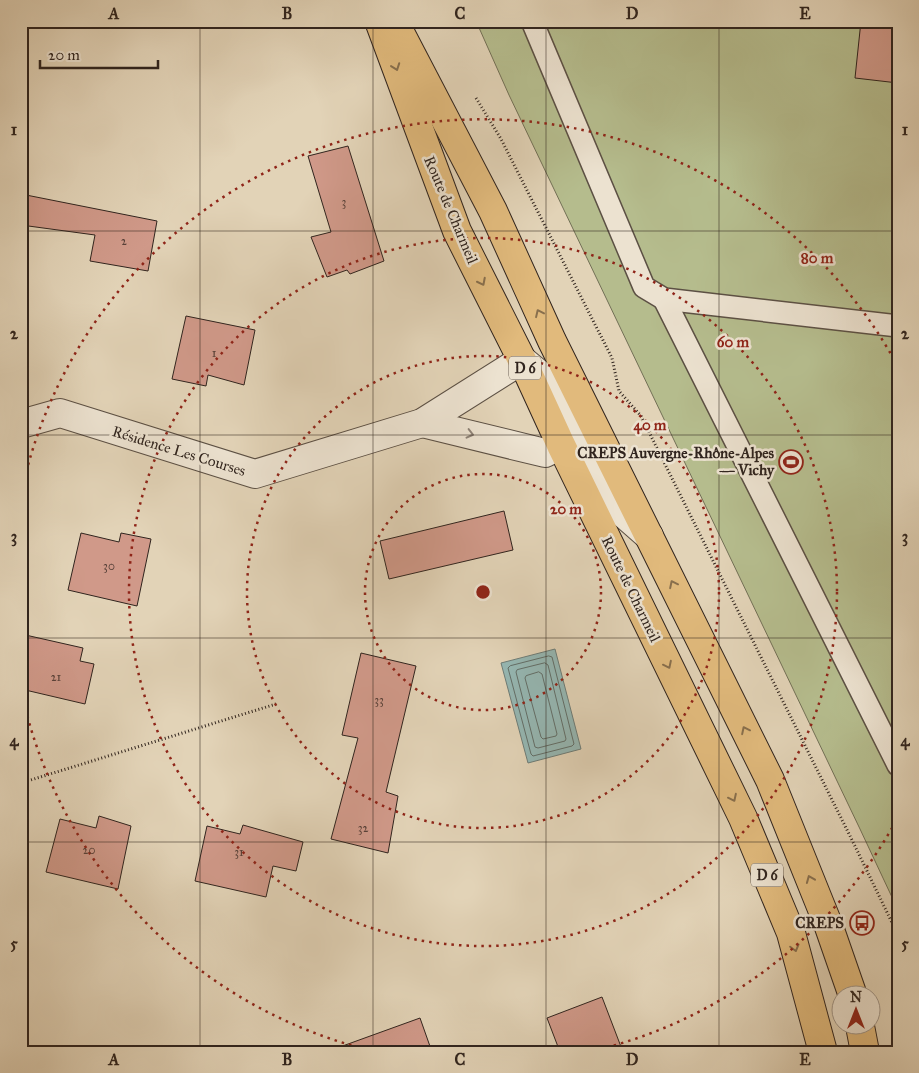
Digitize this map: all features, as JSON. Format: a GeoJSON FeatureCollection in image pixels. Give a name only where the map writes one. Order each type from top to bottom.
{"type":"FeatureCollection","features":[{"type":"Feature","properties":{"kind":"main road","name":"Route de Charmeil"},"geometry":{"type":"LineString","coordinates":[[379,21],[457,231],[522,360],[560,446],[743,818],[791,933],[823,1052]]}},
{"type":"Feature","properties":{"kind":"main road","name":"D 6"},"geometry":{"type":"LineString","coordinates":[[394,21],[493,212],[552,341],[770,780],[828,924],[850,986]]}},
{"type":"Feature","properties":{"kind":"main road"},"geometry":{"type":"LineString","coordinates":[[862,1036],[865,1052]]}},
{"type":"Feature","properties":{"kind":"street"},"geometry":{"type":"LineString","coordinates":[[422,422],[545,453],[560,446],[558,390],[552,341]]}},
{"type":"Feature","properties":{"kind":"street"},"geometry":{"type":"LineString","coordinates":[[522,360],[558,390],[616,507],[649,537]]}},
{"type":"Feature","properties":{"kind":"street","name":"Résidence Les Courses"},"geometry":{"type":"LineString","coordinates":[[21,424],[60,413],[255,474],[422,422],[522,360]]}},
{"type":"Feature","properties":{"kind":"lane"},"geometry":{"type":"LineString","coordinates":[[532,21],[644,287],[664,299],[898,326]]}},
{"type":"Feature","properties":{"kind":"lane"},"geometry":{"type":"LineString","coordinates":[[664,299],[898,765]]}},
{"type":"Feature","properties":{"kind":"path"},"geometry":{"type":"LineString","coordinates":[[475,97],[501,139],[612,358],[619,391],[641,416],[898,935]]}},
{"type":"Feature","properties":{"kind":"path"},"geometry":{"type":"LineString","coordinates":[[21,784],[276,704]]}},
{"type":"Feature","properties":{"kind":"green space","name":"CREPS Auvergne-Rhône-Alpes — Vichy"},"geometry":{"type":"Polygon","coordinates":[[[476,21],[898,21],[898,910],[509,95],[476,21]]]}},
{"type":"Feature","properties":{"kind":"water"},"geometry":{"type":"Polygon","coordinates":[[[555,649],[581,749],[528,763],[501,663],[555,649]]]}},
{"type":"Feature","properties":{"kind":"building"},"geometry":{"type":"Polygon","coordinates":[[[861,21],[898,21],[898,83],[855,78],[861,21]]]}},
{"type":"Feature","properties":{"kind":"building"},"geometry":{"type":"Polygon","coordinates":[[[348,146],[384,261],[350,274],[347,270],[327,277],[311,237],[331,232],[308,156],[348,146]]]}},
{"type":"Feature","properties":{"kind":"building"},"geometry":{"type":"Polygon","coordinates":[[[21,194],[157,221],[148,271],[90,261],[95,235],[21,225],[21,194]]]}},
{"type":"Feature","properties":{"kind":"building"},"geometry":{"type":"Polygon","coordinates":[[[186,316],[255,330],[244,385],[208,375],[206,386],[172,379],[186,316]]]}},
{"type":"Feature","properties":{"kind":"building"},"geometry":{"type":"Polygon","coordinates":[[[504,511],[513,550],[389,579],[380,541],[504,511]]]}},
{"type":"Feature","properties":{"kind":"building"},"geometry":{"type":"Polygon","coordinates":[[[81,533],[119,542],[121,533],[151,539],[137,606],[68,590],[81,533]]]}},
{"type":"Feature","properties":{"kind":"building"},"geometry":{"type":"Polygon","coordinates":[[[21,634],[83,648],[80,661],[94,664],[85,704],[21,689],[21,634]]]}},
{"type":"Feature","properties":{"kind":"building"},"geometry":{"type":"Polygon","coordinates":[[[361,653],[416,666],[386,792],[398,796],[388,853],[331,839],[358,738],[342,735],[361,653]]]}},
{"type":"Feature","properties":{"kind":"building"},"geometry":{"type":"Polygon","coordinates":[[[99,816],[131,826],[118,889],[46,872],[60,819],[96,828],[99,816]]]}},
{"type":"Feature","properties":{"kind":"building"},"geometry":{"type":"Polygon","coordinates":[[[243,825],[303,842],[296,871],[273,866],[266,897],[195,881],[207,826],[240,834],[243,825]]]}},
{"type":"Feature","properties":{"kind":"building"},"geometry":{"type":"Polygon","coordinates":[[[602,997],[623,1052],[560,1052],[547,1018],[602,997]]]}},
{"type":"Feature","properties":{"kind":"building"},"geometry":{"type":"Polygon","coordinates":[[[420,1018],[432,1052],[338,1052],[337,1048],[420,1018]]]}},
{"type":"Feature","properties":{"kind":"place","name":"CREPS Auvergne-Rhône-Alpes — Vichy"},"geometry":{"type":"Point","coordinates":[791,462]}},
{"type":"Feature","properties":{"kind":"place","name":"CREPS"},"geometry":{"type":"Point","coordinates":[862,923]}}]}
